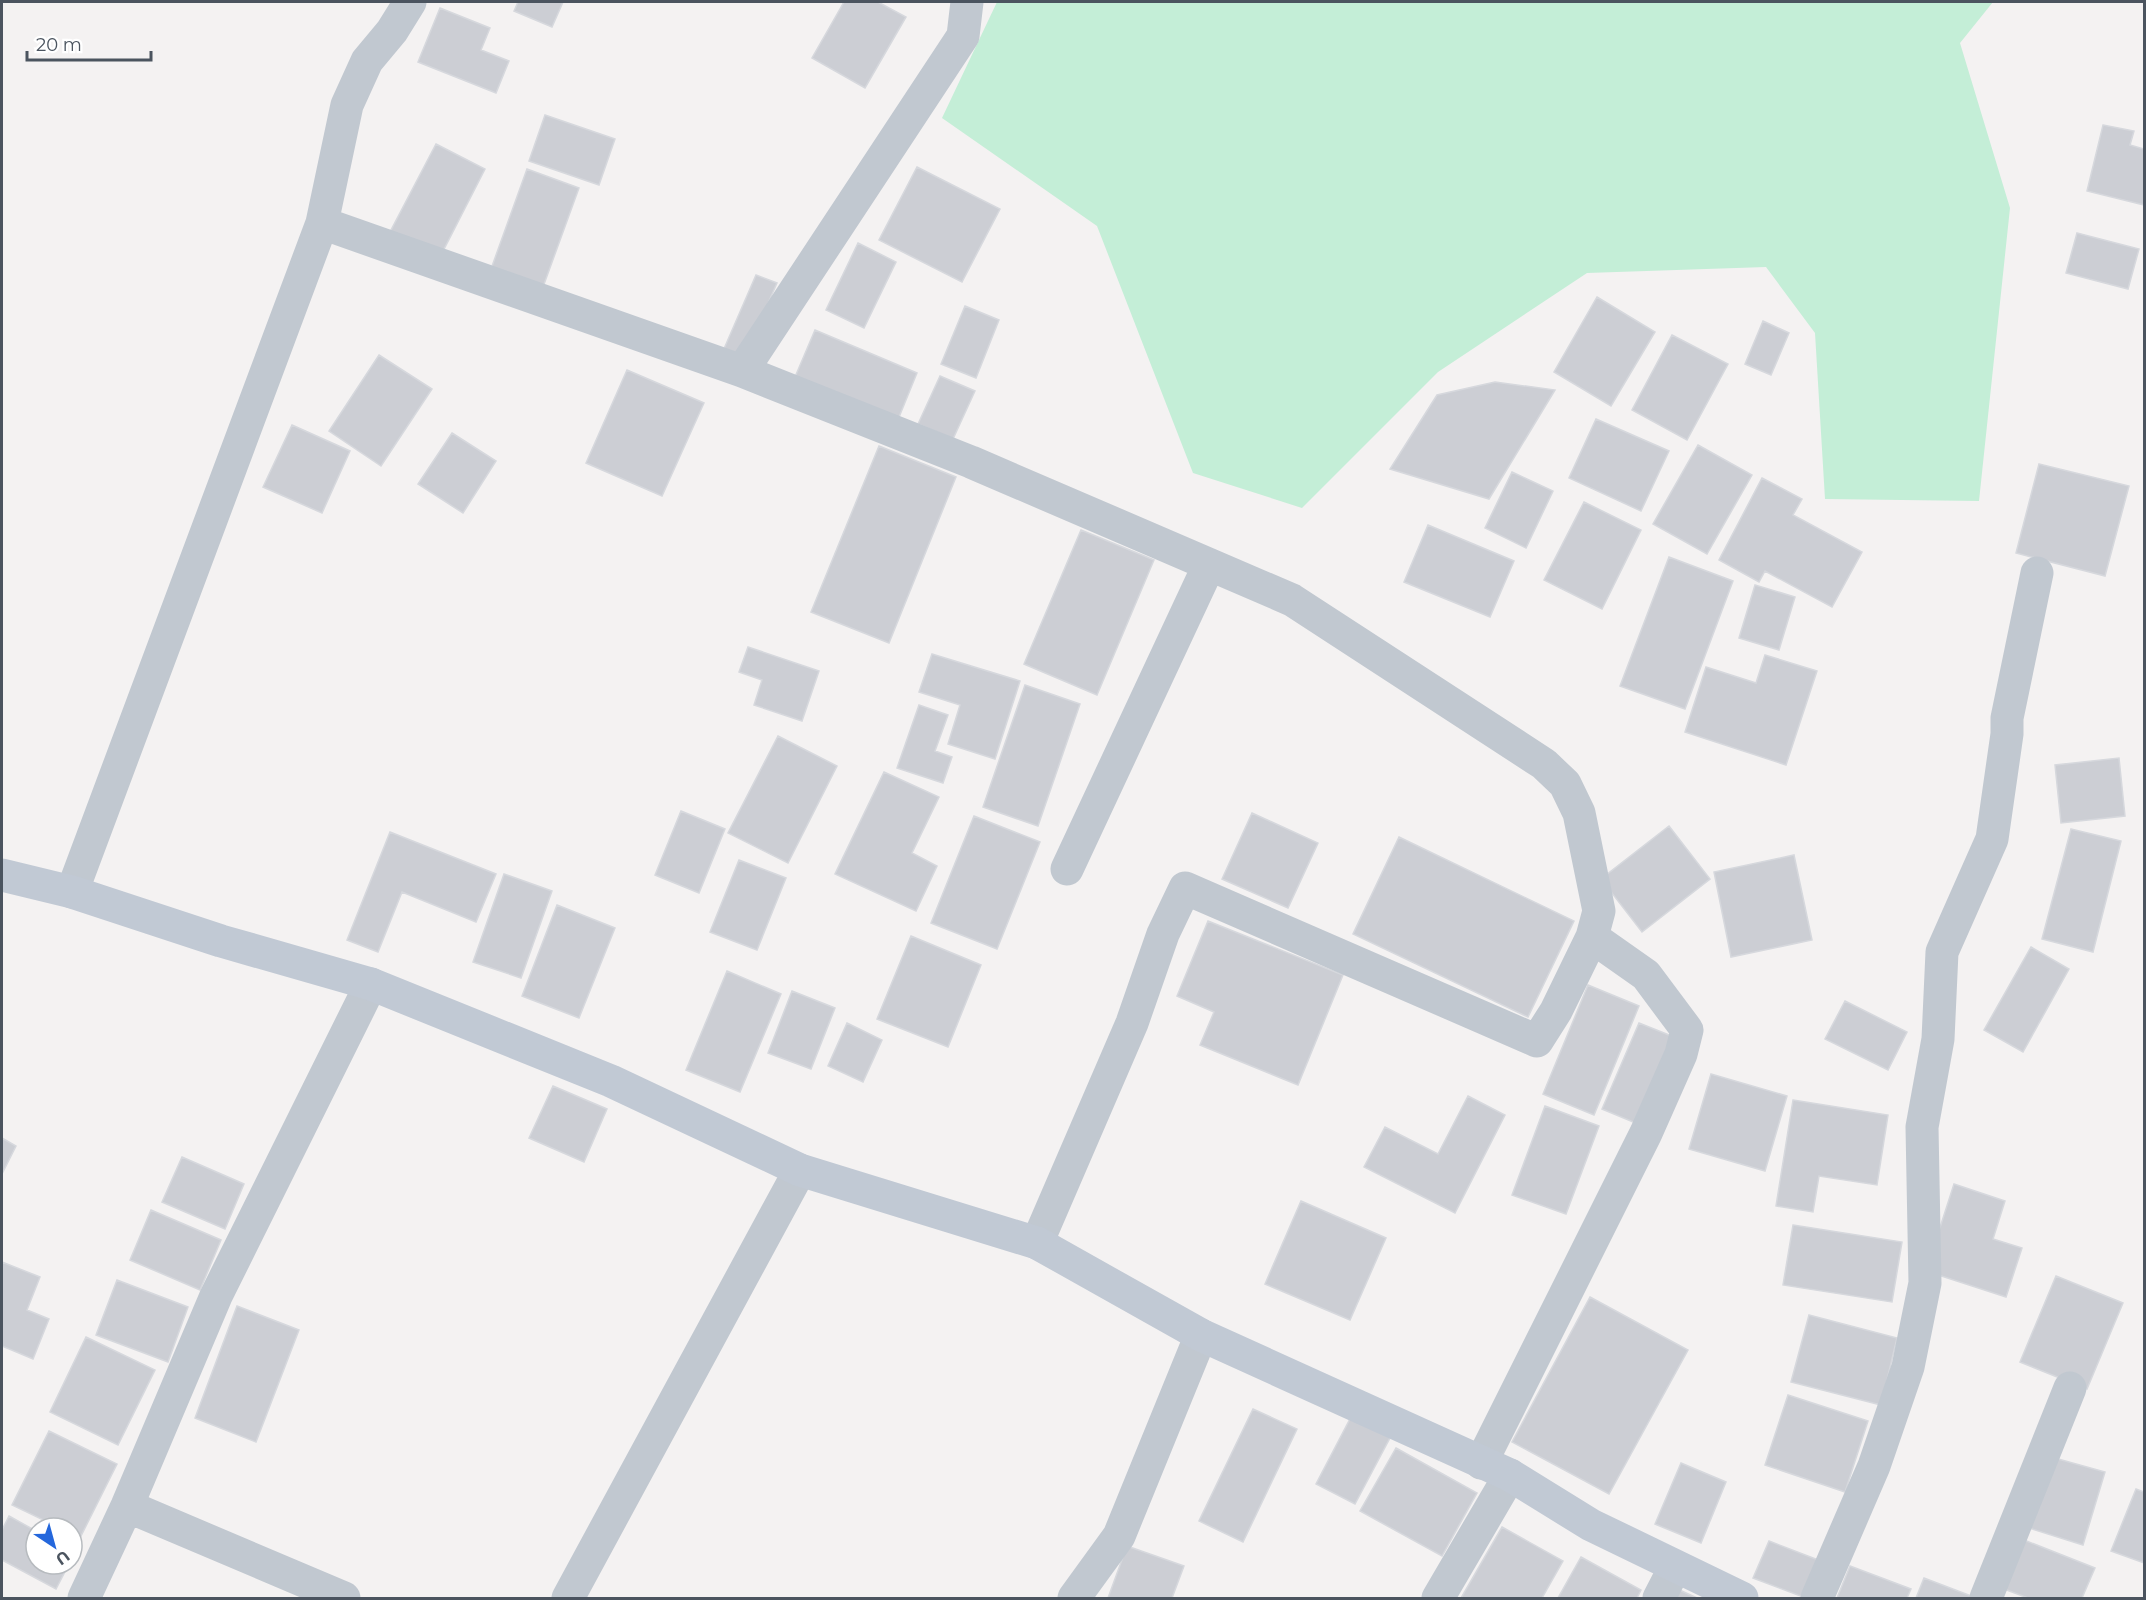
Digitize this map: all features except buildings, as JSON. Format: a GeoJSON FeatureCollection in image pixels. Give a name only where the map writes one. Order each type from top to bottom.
{"type":"FeatureCollection","features":[{"type":"Feature","properties":{"kind":"street"},"geometry":{"type":"LineString","coordinates":[[72,892],[322,223],[347,105],[367,61],[392,31],[410,2]]}},
{"type":"Feature","properties":{"kind":"street"},"geometry":{"type":"LineString","coordinates":[[742,372],[963,36],[967,2]]}},
{"type":"Feature","properties":{"kind":"street"},"geometry":{"type":"LineString","coordinates":[[322,223],[742,372],[972,462],[1293,600],[1544,765],[1565,784],[1579,813],[1599,911],[1592,937],[1556,1011],[1537,1041],[1185,888],[1163,934],[1132,1023],[1037,1243]]}},
{"type":"Feature","properties":{"kind":"street"},"geometry":{"type":"LineString","coordinates":[[1067,870],[1209,565]]}},
{"type":"Feature","properties":{"kind":"street"},"geometry":{"type":"LineString","coordinates":[[1817,1599],[1874,1466],[1908,1367],[1925,1283],[1922,1127],[1938,1039],[1942,952],[1992,839],[2007,734],[2007,718],[2037,573]]}},
{"type":"Feature","properties":{"kind":"street"},"geometry":{"type":"LineString","coordinates":[[2,875],[72,892],[221,941],[371,984],[611,1081],[800,1170],[1037,1243],[1201,1335],[1496,1469],[1591,1525],[1742,1599]]}},
{"type":"Feature","properties":{"kind":"street"},"geometry":{"type":"LineString","coordinates":[[1438,1599],[1681,1054],[1687,1030],[1646,975],[1592,937]]}},
{"type":"Feature","properties":{"kind":"street"},"geometry":{"type":"LineString","coordinates":[[84,1599],[127,1506],[216,1296],[371,984]]}},
{"type":"Feature","properties":{"kind":"street"},"geometry":{"type":"LineString","coordinates":[[568,1599],[800,1170]]}},
{"type":"Feature","properties":{"kind":"street"},"geometry":{"type":"LineString","coordinates":[[1074,1599],[1119,1536],[1201,1335]]}},
{"type":"Feature","properties":{"kind":"street"},"geometry":{"type":"LineString","coordinates":[[1986,1599],[2070,1388]]}},
{"type":"Feature","properties":{"kind":"street"},"geometry":{"type":"LineString","coordinates":[[127,1506],[344,1599]]}},
{"type":"Feature","properties":{"kind":"street"},"geometry":{"type":"LineString","coordinates":[[1659,1599],[1675,1567]]}},
{"type":"Feature","properties":{"kind":"green space"},"geometry":{"type":"Polygon","coordinates":[[[997,2],[1993,2],[1960,43],[2010,208],[1979,501],[1825,499],[1815,333],[1766,267],[1587,273],[1438,372],[1302,508],[1193,473],[1097,226],[942,118],[997,2]]]}}]}
